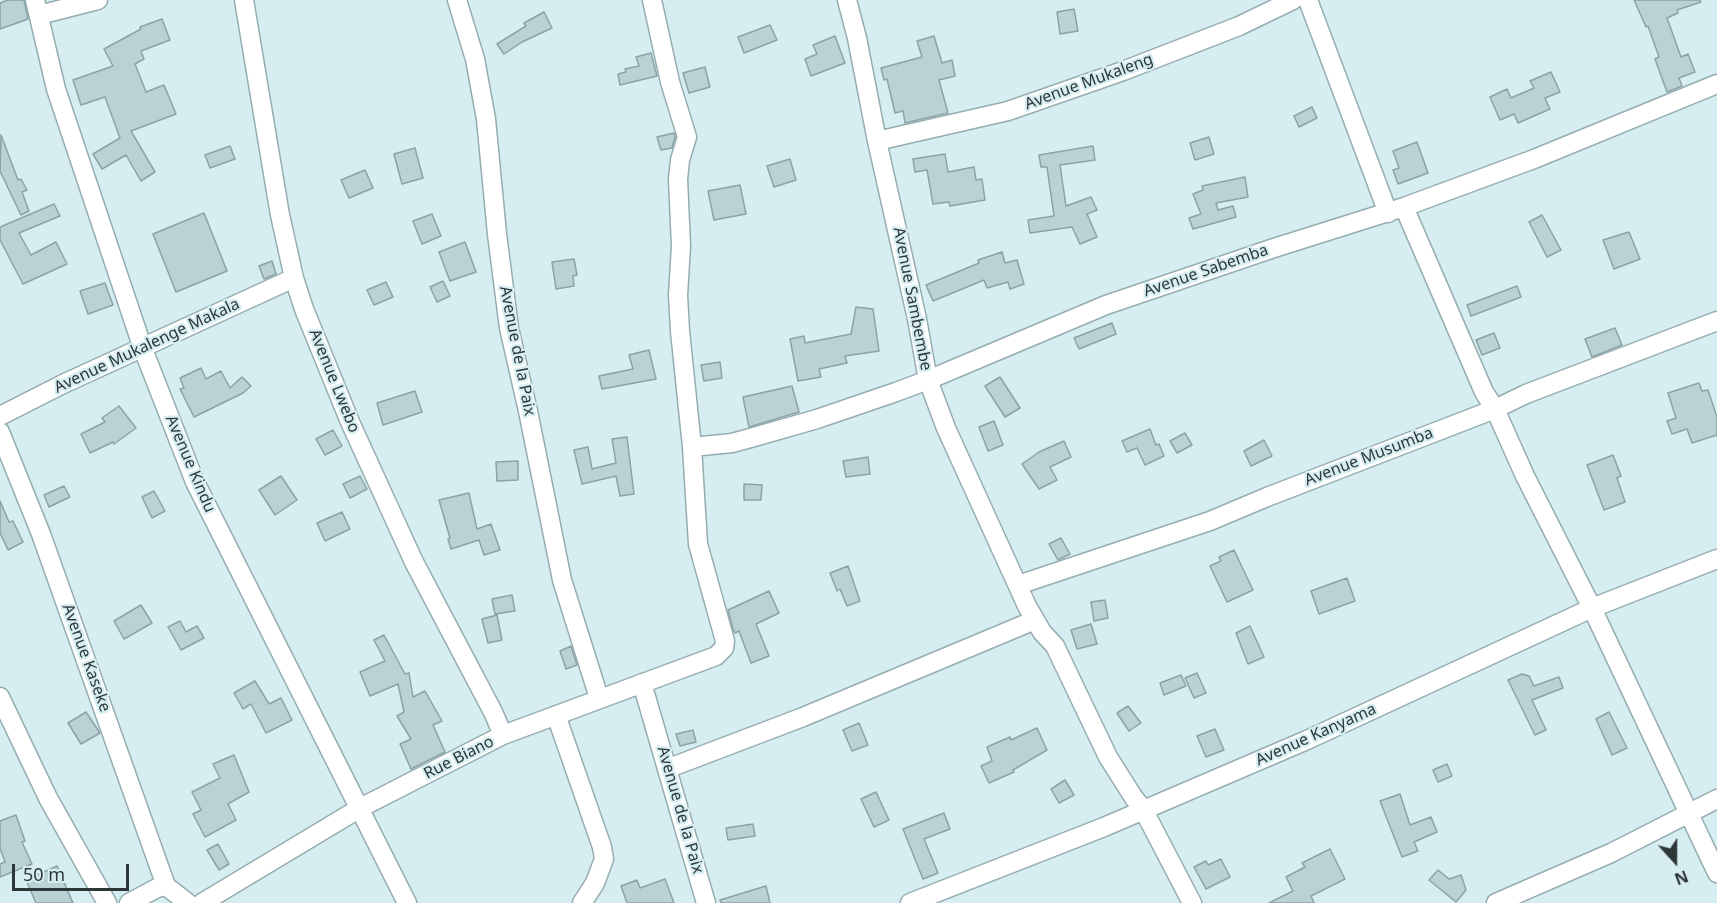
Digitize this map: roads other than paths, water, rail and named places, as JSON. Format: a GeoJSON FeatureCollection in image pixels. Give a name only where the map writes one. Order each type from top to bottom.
{"type":"FeatureCollection","features":[{"type":"Feature","properties":{"kind":"street"},"geometry":{"type":"LineString","coordinates":[[37,8],[98,0]]}},
{"type":"Feature","properties":{"kind":"street","name":"Avenue Lwebo"},"geometry":{"type":"LineString","coordinates":[[244,0],[280,215],[294,278],[304,309],[360,444],[426,586],[482,688],[503,735]]}},
{"type":"Feature","properties":{"kind":"street","name":"Avenue de la Paix"},"geometry":{"type":"LineString","coordinates":[[457,0],[475,59],[486,119],[509,327],[562,580],[599,698]]}},
{"type":"Feature","properties":{"kind":"street"},"geometry":{"type":"LineString","coordinates":[[652,0],[670,82],[687,137],[680,160],[678,179],[681,246],[678,295],[692,447]]}},
{"type":"Feature","properties":{"kind":"street","name":"Avenue Sambembe"},"geometry":{"type":"LineString","coordinates":[[848,0],[928,380],[946,428],[1035,620],[1055,646],[1108,757],[1143,809],[1192,903]]}},
{"type":"Feature","properties":{"kind":"street","name":"Avenue Mukaleng"},"geometry":{"type":"LineString","coordinates":[[877,141],[964,122],[1028,104],[1123,71],[1239,26],[1293,0]]}},
{"type":"Feature","properties":{"kind":"street"},"geometry":{"type":"LineString","coordinates":[[1308,0],[1396,210],[1484,392],[1495,409],[1524,476],[1592,608],[1717,873]]}},
{"type":"Feature","properties":{"kind":"street","name":"Avenue Kindu"},"geometry":{"type":"LineString","coordinates":[[37,8],[56,89],[143,349],[195,482],[407,903]]}},
{"type":"Feature","properties":{"kind":"street","name":"Avenue Sabemba"},"geometry":{"type":"LineString","coordinates":[[692,447],[732,443],[781,430],[928,380],[1106,305],[1274,248],[1396,210],[1534,159],[1717,84]]}},
{"type":"Feature","properties":{"kind":"street","name":"Avenue Mukalenge Makala"},"geometry":{"type":"LineString","coordinates":[[0,416],[63,384],[294,278]]}},
{"type":"Feature","properties":{"kind":"street","name":"Avenue Musumba"},"geometry":{"type":"LineString","coordinates":[[1018,585],[1210,521],[1495,409],[1526,394],[1717,321]]}},
{"type":"Feature","properties":{"kind":"street","name":"Avenue Kaseke"},"geometry":{"type":"LineString","coordinates":[[0,432],[41,534],[166,886]]}},
{"type":"Feature","properties":{"kind":"street","name":"Rue Biano"},"geometry":{"type":"LineString","coordinates":[[202,903],[360,808],[503,735],[716,656],[723,651],[725,641],[698,544],[692,447]]}},
{"type":"Feature","properties":{"kind":"street","name":"Avenue Kanyama"},"geometry":{"type":"LineString","coordinates":[[910,903],[1045,851],[1307,740],[1592,608],[1717,559]]}},
{"type":"Feature","properties":{"kind":"street"},"geometry":{"type":"LineString","coordinates":[[669,768],[795,721],[1035,620]]}},
{"type":"Feature","properties":{"kind":"street","name":"Avenue de la Paix"},"geometry":{"type":"LineString","coordinates":[[642,683],[669,768],[706,903]]}},
{"type":"Feature","properties":{"kind":"street"},"geometry":{"type":"LineString","coordinates":[[0,697],[48,798],[107,903]]}},
{"type":"Feature","properties":{"kind":"street"},"geometry":{"type":"LineString","coordinates":[[556,715],[602,847],[604,859],[595,883],[582,903]]}},
{"type":"Feature","properties":{"kind":"street"},"geometry":{"type":"LineString","coordinates":[[1496,903],[1611,854],[1717,799]]}},
{"type":"Feature","properties":{"kind":"street"},"geometry":{"type":"LineString","coordinates":[[129,903],[157,888],[166,886],[188,903]]}}]}
